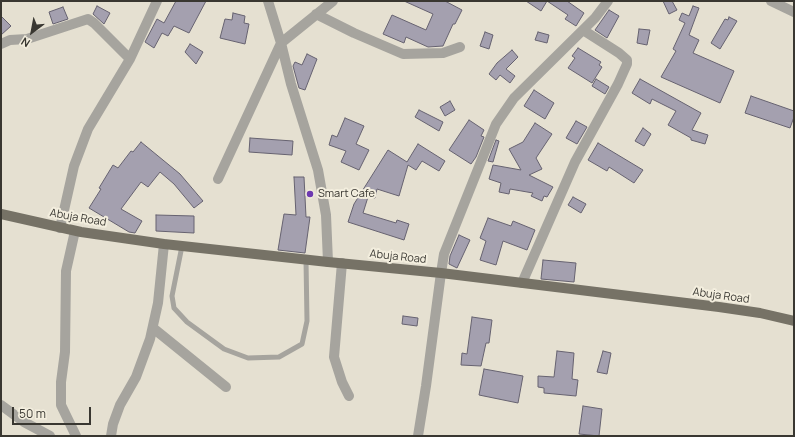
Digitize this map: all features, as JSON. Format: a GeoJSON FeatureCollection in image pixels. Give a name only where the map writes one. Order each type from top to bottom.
{"type":"FeatureCollection","features":[{"type":"Feature","properties":{"kind":"main road","name":"Abuja Road"},"geometry":{"type":"LineString","coordinates":[[1,214],[76,231],[164,244],[342,264],[440,273],[719,307],[794,321]]}},
{"type":"Feature","properties":{"kind":"street"},"geometry":{"type":"LineString","coordinates":[[60,228],[74,166],[88,129],[130,59],[156,1]]}},
{"type":"Feature","properties":{"kind":"street"},"geometry":{"type":"LineString","coordinates":[[268,1],[281,43],[291,84],[318,170],[326,215],[328,262]]}},
{"type":"Feature","properties":{"kind":"street"},"geometry":{"type":"LineString","coordinates":[[218,179],[281,43],[333,1]]}},
{"type":"Feature","properties":{"kind":"street"},"geometry":{"type":"LineString","coordinates":[[418,436],[426,386],[440,273],[444,254],[496,124],[514,98],[595,18],[608,1]]}},
{"type":"Feature","properties":{"kind":"street"},"geometry":{"type":"LineString","coordinates":[[771,1],[794,12]]}},
{"type":"Feature","properties":{"kind":"street"},"geometry":{"type":"LineString","coordinates":[[316,14],[354,33],[403,54],[443,53],[460,47]]}},
{"type":"Feature","properties":{"kind":"street"},"geometry":{"type":"LineString","coordinates":[[1,44],[10,40],[27,39],[88,19],[94,22],[130,59]]}},
{"type":"Feature","properties":{"kind":"street"},"geometry":{"type":"LineString","coordinates":[[522,283],[574,162],[618,84],[627,64],[627,60],[619,53],[583,30]]}},
{"type":"Feature","properties":{"kind":"street"},"geometry":{"type":"LineString","coordinates":[[76,231],[66,271],[65,352],[61,382],[61,405],[76,436]]}},
{"type":"Feature","properties":{"kind":"street"},"geometry":{"type":"LineString","coordinates":[[111,436],[113,424],[120,405],[136,376],[150,339],[158,303],[164,244]]}},
{"type":"Feature","properties":{"kind":"street"},"geometry":{"type":"LineString","coordinates":[[342,264],[334,357],[342,382],[349,396]]}},
{"type":"Feature","properties":{"kind":"street"},"geometry":{"type":"LineString","coordinates":[[153,328],[226,387]]}},
{"type":"Feature","properties":{"kind":"street"},"geometry":{"type":"LineString","coordinates":[[1,407],[50,436]]}},
{"type":"Feature","properties":{"kind":"lane"},"geometry":{"type":"LineString","coordinates":[[182,246],[172,296],[174,308],[187,322],[224,349],[248,358],[279,357],[302,344],[307,322],[306,260]]}},
{"type":"Feature","properties":{"kind":"building"},"geometry":{"type":"Polygon","coordinates":[[[176,1],[206,1],[189,33],[174,26],[168,36],[162,33],[154,48],[145,42],[157,19],[164,23],[176,1]]]}},
{"type":"Feature","properties":{"kind":"building"},"geometry":{"type":"Polygon","coordinates":[[[404,1],[445,1],[462,10],[455,24],[453,24],[443,46],[428,47],[406,37],[404,43],[383,34],[392,15],[426,30],[433,14],[404,1]]]}},
{"type":"Feature","properties":{"kind":"building"},"geometry":{"type":"Polygon","coordinates":[[[526,1],[547,1],[541,11],[526,1]]]}},
{"type":"Feature","properties":{"kind":"building"},"geometry":{"type":"Polygon","coordinates":[[[547,1],[567,1],[584,13],[576,26],[565,19],[568,15],[547,1]]]}},
{"type":"Feature","properties":{"kind":"building"},"geometry":{"type":"Polygon","coordinates":[[[663,1],[672,1],[677,10],[669,14],[663,1]]]}},
{"type":"Feature","properties":{"kind":"building"},"geometry":{"type":"Polygon","coordinates":[[[97,6],[110,13],[104,24],[93,14],[97,6]]]}},
{"type":"Feature","properties":{"kind":"building"},"geometry":{"type":"Polygon","coordinates":[[[693,6],[699,8],[689,35],[699,40],[693,53],[734,71],[720,103],[661,77],[676,51],[673,49],[685,23],[679,20],[682,13],[689,16],[693,6]]]}},
{"type":"Feature","properties":{"kind":"building"},"geometry":{"type":"Polygon","coordinates":[[[63,7],[68,19],[53,24],[49,12],[63,7]]]}},
{"type":"Feature","properties":{"kind":"building"},"geometry":{"type":"Polygon","coordinates":[[[609,10],[619,16],[607,38],[595,30],[609,10]]]}},
{"type":"Feature","properties":{"kind":"building"},"geometry":{"type":"Polygon","coordinates":[[[233,13],[245,16],[244,23],[249,24],[245,44],[220,38],[225,19],[232,20],[233,13]]]}},
{"type":"Feature","properties":{"kind":"building"},"geometry":{"type":"Polygon","coordinates":[[[1,16],[11,26],[1,35],[1,16]]]}},
{"type":"Feature","properties":{"kind":"building"},"geometry":{"type":"Polygon","coordinates":[[[729,17],[737,21],[720,49],[711,43],[725,19],[728,20],[729,17]]]}},
{"type":"Feature","properties":{"kind":"building"},"geometry":{"type":"Polygon","coordinates":[[[639,29],[650,30],[647,45],[637,43],[639,29]]]}},
{"type":"Feature","properties":{"kind":"building"},"geometry":{"type":"Polygon","coordinates":[[[485,32],[493,35],[489,49],[480,46],[485,32]]]}},
{"type":"Feature","properties":{"kind":"building"},"geometry":{"type":"Polygon","coordinates":[[[538,32],[549,35],[547,43],[535,40],[538,32]]]}},
{"type":"Feature","properties":{"kind":"building"},"geometry":{"type":"Polygon","coordinates":[[[190,44],[203,52],[196,64],[185,52],[190,44]]]}},
{"type":"Feature","properties":{"kind":"building"},"geometry":{"type":"Polygon","coordinates":[[[578,48],[601,62],[599,65],[602,67],[592,83],[568,68],[575,58],[572,56],[578,48]]]}},
{"type":"Feature","properties":{"kind":"building"},"geometry":{"type":"Polygon","coordinates":[[[512,50],[518,57],[506,69],[515,76],[510,83],[500,75],[496,80],[489,74],[497,63],[512,50]]]}},
{"type":"Feature","properties":{"kind":"building"},"geometry":{"type":"Polygon","coordinates":[[[307,54],[317,59],[305,90],[299,88],[293,66],[295,62],[302,65],[307,54]]]}},
{"type":"Feature","properties":{"kind":"building"},"geometry":{"type":"Polygon","coordinates":[[[596,79],[609,87],[605,94],[592,86],[596,79]]]}},
{"type":"Feature","properties":{"kind":"building"},"geometry":{"type":"Polygon","coordinates":[[[640,79],[701,113],[692,130],[708,135],[705,144],[691,140],[691,138],[668,125],[676,111],[652,99],[650,104],[632,93],[640,79]]]}},
{"type":"Feature","properties":{"kind":"building"},"geometry":{"type":"Polygon","coordinates":[[[534,90],[554,103],[545,119],[524,106],[534,90]]]}},
{"type":"Feature","properties":{"kind":"building"},"geometry":{"type":"Polygon","coordinates":[[[751,96],[794,111],[794,117],[790,128],[745,113],[751,96]]]}},
{"type":"Feature","properties":{"kind":"building"},"geometry":{"type":"Polygon","coordinates":[[[450,101],[455,110],[445,116],[440,107],[450,101]]]}},
{"type":"Feature","properties":{"kind":"building"},"geometry":{"type":"Polygon","coordinates":[[[419,110],[443,122],[439,131],[415,117],[419,110]]]}},
{"type":"Feature","properties":{"kind":"building"},"geometry":{"type":"Polygon","coordinates":[[[345,118],[364,126],[356,144],[369,150],[359,170],[341,162],[346,151],[329,145],[332,135],[337,137],[345,118]]]}},
{"type":"Feature","properties":{"kind":"building"},"geometry":{"type":"Polygon","coordinates":[[[469,120],[484,130],[481,136],[484,137],[476,157],[471,164],[449,150],[469,120]]]}},
{"type":"Feature","properties":{"kind":"building"},"geometry":{"type":"Polygon","coordinates":[[[576,121],[587,127],[577,144],[566,138],[576,121]]]}},
{"type":"Feature","properties":{"kind":"building"},"geometry":{"type":"Polygon","coordinates":[[[535,123],[552,134],[536,158],[542,169],[529,175],[553,187],[547,197],[544,196],[542,201],[531,196],[533,193],[510,189],[509,194],[499,192],[501,183],[489,179],[493,165],[521,170],[509,149],[523,142],[535,123]]]}},
{"type":"Feature","properties":{"kind":"building"},"geometry":{"type":"Polygon","coordinates":[[[643,128],[651,134],[644,146],[635,141],[643,128]]]}},
{"type":"Feature","properties":{"kind":"building"},"geometry":{"type":"Polygon","coordinates":[[[250,138],[293,141],[292,155],[249,152],[250,138]]]}},
{"type":"Feature","properties":{"kind":"building"},"geometry":{"type":"Polygon","coordinates":[[[496,140],[499,141],[493,162],[488,161],[496,140]]]}},
{"type":"Feature","properties":{"kind":"building"},"geometry":{"type":"Polygon","coordinates":[[[141,142],[180,174],[203,201],[194,208],[174,184],[160,172],[148,187],[141,182],[121,209],[142,221],[135,233],[129,232],[89,208],[101,189],[99,188],[113,165],[118,168],[131,151],[133,152],[141,142]]]}},
{"type":"Feature","properties":{"kind":"building"},"geometry":{"type":"Polygon","coordinates":[[[598,143],[643,170],[634,183],[609,167],[607,171],[588,160],[598,143]]]}},
{"type":"Feature","properties":{"kind":"building"},"geometry":{"type":"Polygon","coordinates":[[[418,144],[445,161],[439,171],[422,161],[416,170],[408,165],[399,196],[377,189],[375,198],[368,197],[363,213],[396,223],[397,220],[409,224],[404,240],[348,222],[354,204],[388,150],[407,162],[418,144]]]}},
{"type":"Feature","properties":{"kind":"building"},"geometry":{"type":"Polygon","coordinates":[[[294,177],[304,177],[306,217],[310,217],[305,253],[278,250],[284,214],[296,215],[294,177]]]}},
{"type":"Feature","properties":{"kind":"building"},"geometry":{"type":"Polygon","coordinates":[[[573,197],[586,204],[581,213],[568,205],[573,197]]]}},
{"type":"Feature","properties":{"kind":"building"},"geometry":{"type":"Polygon","coordinates":[[[156,215],[194,216],[194,233],[156,231],[156,215]]]}},
{"type":"Feature","properties":{"kind":"building"},"geometry":{"type":"Polygon","coordinates":[[[488,218],[511,226],[513,221],[535,230],[527,250],[503,241],[496,265],[480,260],[486,241],[480,238],[488,218]]]}},
{"type":"Feature","properties":{"kind":"building"},"geometry":{"type":"Polygon","coordinates":[[[459,235],[470,240],[457,268],[449,264],[450,256],[459,235]]]}},
{"type":"Feature","properties":{"kind":"building"},"geometry":{"type":"Polygon","coordinates":[[[543,260],[576,263],[574,282],[541,279],[543,260]]]}},
{"type":"Feature","properties":{"kind":"building"},"geometry":{"type":"Polygon","coordinates":[[[403,316],[418,318],[417,326],[402,324],[403,316]]]}},
{"type":"Feature","properties":{"kind":"building"},"geometry":{"type":"Polygon","coordinates":[[[472,317],[492,320],[489,343],[486,343],[481,366],[461,365],[462,353],[467,354],[472,317]]]}},
{"type":"Feature","properties":{"kind":"building"},"geometry":{"type":"Polygon","coordinates":[[[557,351],[574,353],[572,379],[578,380],[576,396],[544,393],[544,388],[538,387],[538,376],[554,377],[557,351]]]}},
{"type":"Feature","properties":{"kind":"building"},"geometry":{"type":"Polygon","coordinates":[[[603,351],[611,353],[607,374],[597,372],[603,351]]]}},
{"type":"Feature","properties":{"kind":"building"},"geometry":{"type":"Polygon","coordinates":[[[484,369],[523,376],[518,403],[479,395],[484,369]]]}},
{"type":"Feature","properties":{"kind":"building"},"geometry":{"type":"Polygon","coordinates":[[[583,406],[602,409],[599,436],[579,434],[583,406]]]}},
{"type":"Feature","properties":{"kind":"place","name":"Smart Cafe"},"geometry":{"type":"Point","coordinates":[310,194]}}]}
